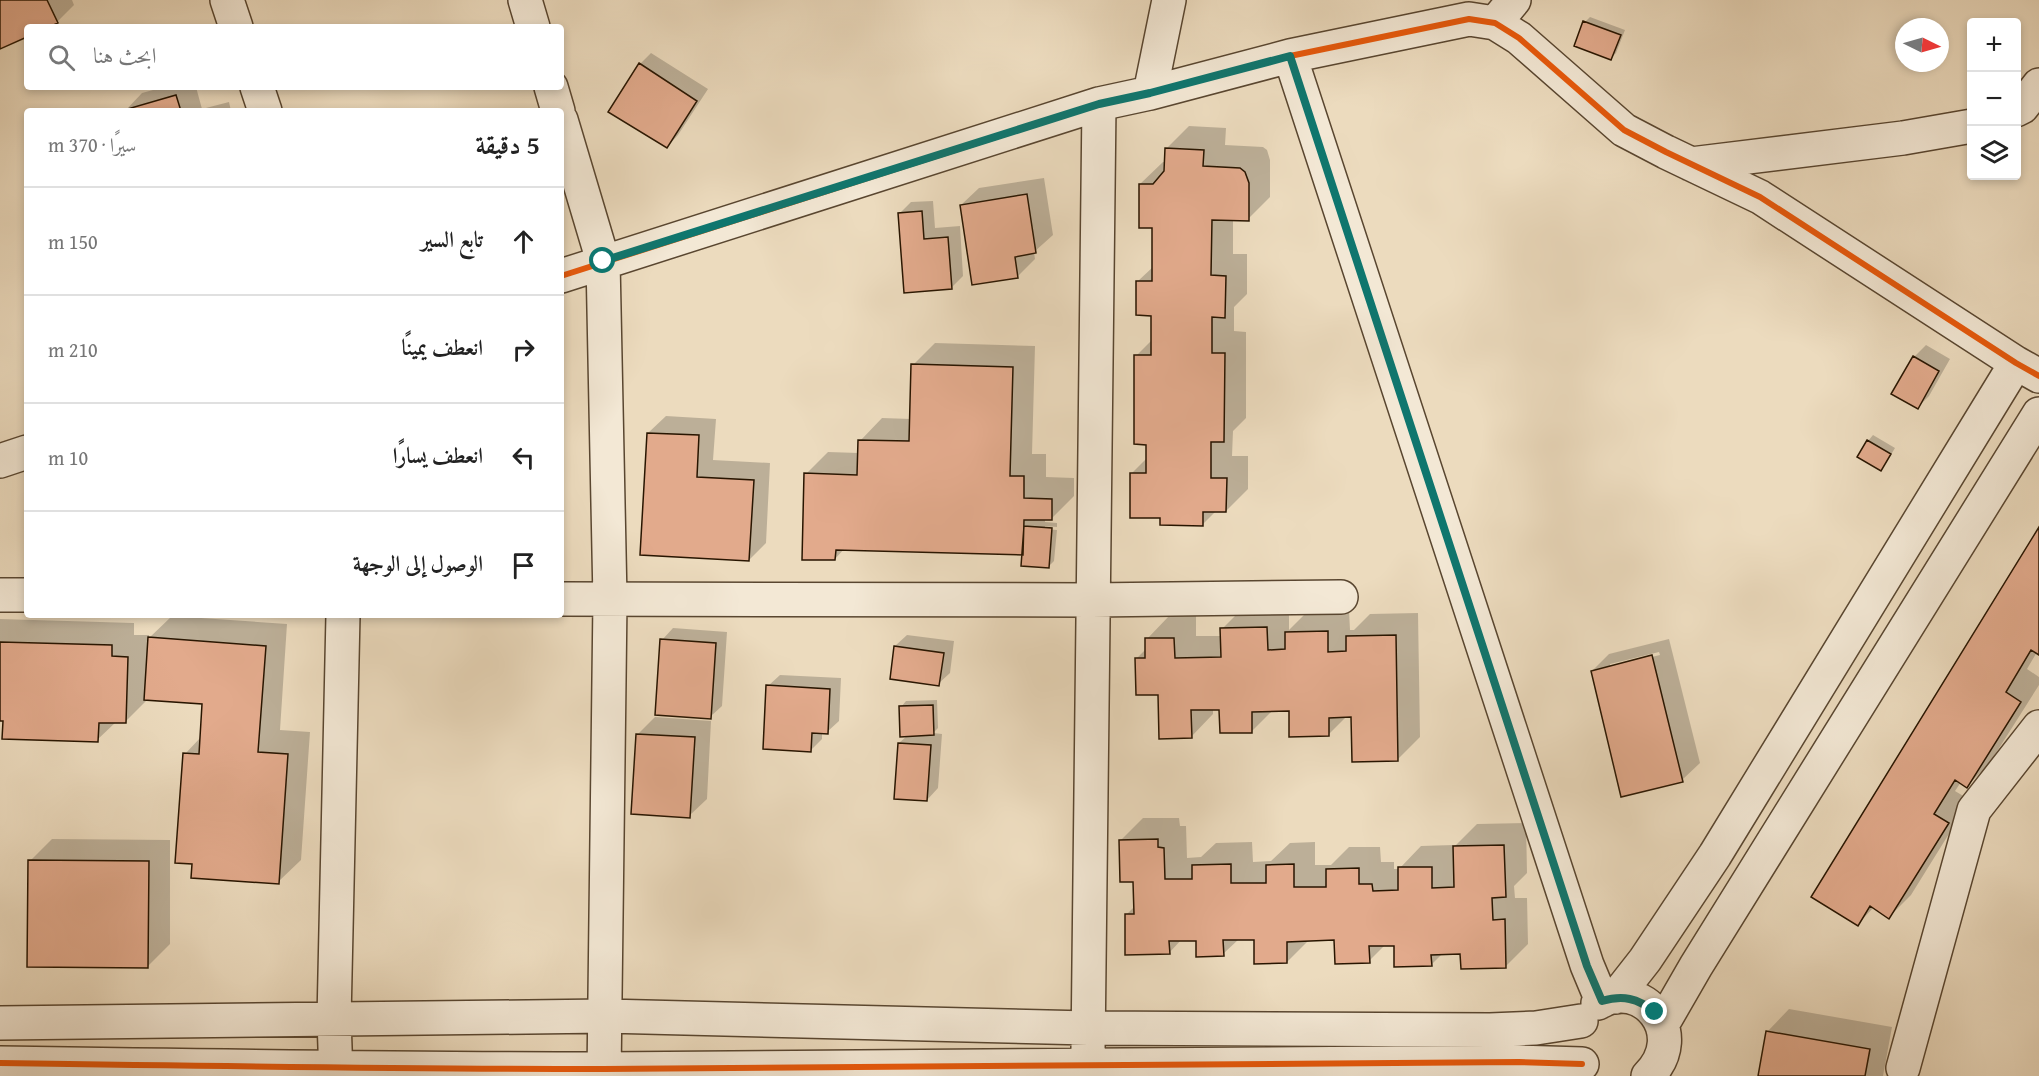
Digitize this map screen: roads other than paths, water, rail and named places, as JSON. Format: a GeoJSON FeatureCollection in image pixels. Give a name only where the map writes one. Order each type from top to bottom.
{"type":"FeatureCollection","features":[{"type":"Feature","properties":{"kind":"street"},"geometry":{"type":"LineString","coordinates":[[227,0],[235,24]]}},
{"type":"Feature","properties":{"kind":"street"},"geometry":{"type":"LineString","coordinates":[[525,0],[532,24]]}},
{"type":"Feature","properties":{"kind":"street"},"geometry":{"type":"LineString","coordinates":[[1150,93],[1169,0]]}},
{"type":"Feature","properties":{"kind":"street"},"geometry":{"type":"LineString","coordinates":[[564,275],[1099,104],[1290,56],[1504,11],[1519,38],[1624,130],[1760,197],[2027,370],[1645,960],[1600,1006],[1577,1035],[1577,1050],[1590,1073]]}},
{"type":"Feature","properties":{"kind":"street"},"geometry":{"type":"LineString","coordinates":[[1290,56],[1600,1006]]}},
{"type":"Feature","properties":{"kind":"street"},"geometry":{"type":"LineString","coordinates":[[2021,108],[2039,85]]}},
{"type":"Feature","properties":{"kind":"street"},"geometry":{"type":"LineString","coordinates":[[258,90],[264,108]]}},
{"type":"Feature","properties":{"kind":"street"},"geometry":{"type":"LineString","coordinates":[[552,90],[557,108]]}},
{"type":"Feature","properties":{"kind":"street"},"geometry":{"type":"LineString","coordinates":[[1089,1072],[1092,600],[1099,104]]}},
{"type":"Feature","properties":{"kind":"street"},"geometry":{"type":"LineString","coordinates":[[1691,164],[1903,138],[1967,127]]}},
{"type":"Feature","properties":{"kind":"street"},"geometry":{"type":"LineString","coordinates":[[564,130],[603,261],[610,600],[604,1073]]}},
{"type":"Feature","properties":{"kind":"street"},"geometry":{"type":"LineString","coordinates":[[1662,1025],[1696,966],[2039,414]]}},
{"type":"Feature","properties":{"kind":"street"},"geometry":{"type":"LineString","coordinates":[[0,461],[24,453]]}},
{"type":"Feature","properties":{"kind":"street"},"geometry":{"type":"LineString","coordinates":[[0,595],[24,595]]}},
{"type":"Feature","properties":{"kind":"street"},"geometry":{"type":"LineString","coordinates":[[564,599],[1092,600],[1341,597]]}},
{"type":"Feature","properties":{"kind":"street"},"geometry":{"type":"LineString","coordinates":[[336,1072],[334,1019],[343,618]]}},
{"type":"Feature","properties":{"kind":"street"},"geometry":{"type":"LineString","coordinates":[[1903,1068],[1974,810],[2039,727]]}},
{"type":"Feature","properties":{"kind":"street"},"geometry":{"type":"LineString","coordinates":[[0,1023],[606,1016],[1088,1028],[1490,1030],[1536,1028],[1630,998],[1644,1003],[1655,1012],[1662,1025],[1665,1039],[1664,1053],[1658,1067],[1648,1076]]}},
{"type":"Feature","properties":{"kind":"street"},"geometry":{"type":"LineString","coordinates":[[0,1063],[336,1072],[604,1073],[1089,1072],[1518,1062],[1590,1073]]}}]}
